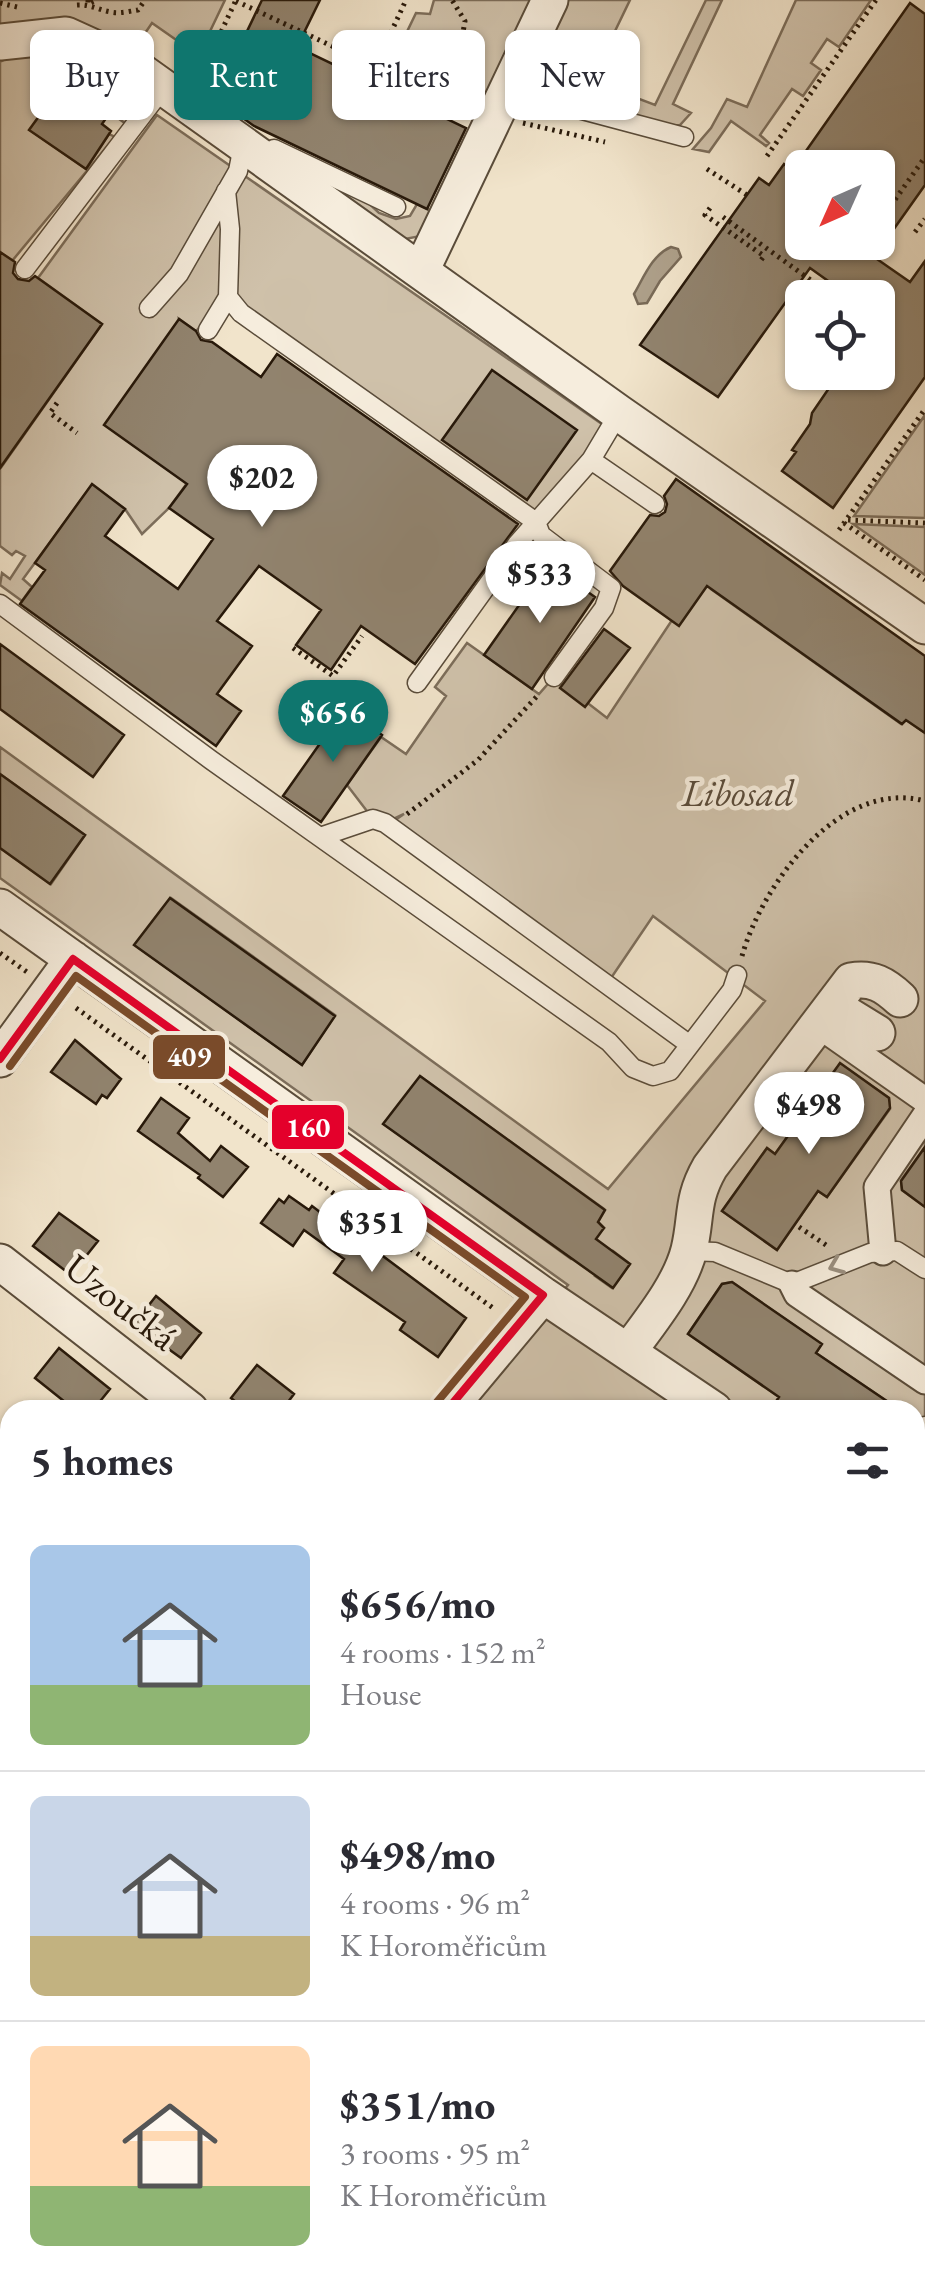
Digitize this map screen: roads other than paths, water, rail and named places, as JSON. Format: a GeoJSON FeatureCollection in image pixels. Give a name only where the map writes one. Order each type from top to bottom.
{"type":"FeatureCollection","features":[{"type":"Feature","properties":{"kind":"street"},"geometry":{"type":"LineString","coordinates":[[421,270],[550,0]]}},
{"type":"Feature","properties":{"kind":"street"},"geometry":{"type":"LineString","coordinates":[[0,42],[66,35],[132,64],[174,96]]}},
{"type":"Feature","properties":{"kind":"street"},"geometry":{"type":"LineString","coordinates":[[207,120],[925,626]]}},
{"type":"Feature","properties":{"kind":"street"},"geometry":{"type":"LineString","coordinates":[[0,907],[73,958],[531,1309],[628,1352],[699,1400]]}},
{"type":"Feature","properties":{"kind":"street"},"geometry":{"type":"LineString","coordinates":[[0,1058],[73,958]]}},
{"type":"Feature","properties":{"kind":"street"},"geometry":{"type":"LineString","coordinates":[[628,1352],[666,1296],[689,1251],[693,1207],[710,1166],[851,981],[866,978],[886,986],[900,999]]}},
{"type":"Feature","properties":{"kind":"street"},"geometry":{"type":"LineString","coordinates":[[821,1021],[846,1014],[877,1033]]}},
{"type":"Feature","properties":{"kind":"street"},"geometry":{"type":"LineString","coordinates":[[821,1021],[925,1100]]}},
{"type":"Feature","properties":{"kind":"street"},"geometry":{"type":"LineString","coordinates":[[883,1252],[877,1186],[925,1116]]}},
{"type":"Feature","properties":{"kind":"street","name":"Uzoučká"},"geometry":{"type":"LineString","coordinates":[[0,1262],[177,1400]]}},
{"type":"Feature","properties":{"kind":"street"},"geometry":{"type":"LineString","coordinates":[[792,1284],[797,1294],[925,1381]]}},
{"type":"Feature","properties":{"kind":"street"},"geometry":{"type":"LineString","coordinates":[[455,1400],[531,1309]]}},
{"type":"Feature","properties":{"kind":"lane"},"geometry":{"type":"LineString","coordinates":[[25,270],[174,98]]}},
{"type":"Feature","properties":{"kind":"lane"},"geometry":{"type":"LineString","coordinates":[[500,103],[684,138]]}},
{"type":"Feature","properties":{"kind":"lane"},"geometry":{"type":"LineString","coordinates":[[149,308],[179,274],[238,172],[243,146],[251,139],[396,207]]}},
{"type":"Feature","properties":{"kind":"lane"},"geometry":{"type":"LineString","coordinates":[[208,330],[228,297],[230,229],[226,190]]}},
{"type":"Feature","properties":{"kind":"lane"},"geometry":{"type":"LineString","coordinates":[[228,297],[241,313],[536,522],[541,535],[611,588],[604,608],[554,677]]}},
{"type":"Feature","properties":{"kind":"lane"},"geometry":{"type":"LineString","coordinates":[[417,684],[536,522],[591,460],[619,413]]}},
{"type":"Feature","properties":{"kind":"lane"},"geometry":{"type":"LineString","coordinates":[[591,460],[655,504]]}},
{"type":"Feature","properties":{"kind":"lane"},"geometry":{"type":"LineString","coordinates":[[0,604],[610,1042],[634,1068],[653,1076],[670,1071],[732,990],[736,975]]}},
{"type":"Feature","properties":{"kind":"lane"},"geometry":{"type":"LineString","coordinates":[[320,837],[374,819],[384,823],[690,1045]]}},
{"type":"Feature","properties":{"kind":"lane"},"geometry":{"type":"LineString","coordinates":[[689,1251],[715,1252],[792,1284],[870,1253],[897,1251],[925,1270]]}},
{"type":"Feature","properties":{"kind":"park label","name":"Libosad"},"geometry":{"type":"Point","coordinates":[738,793]}}]}
